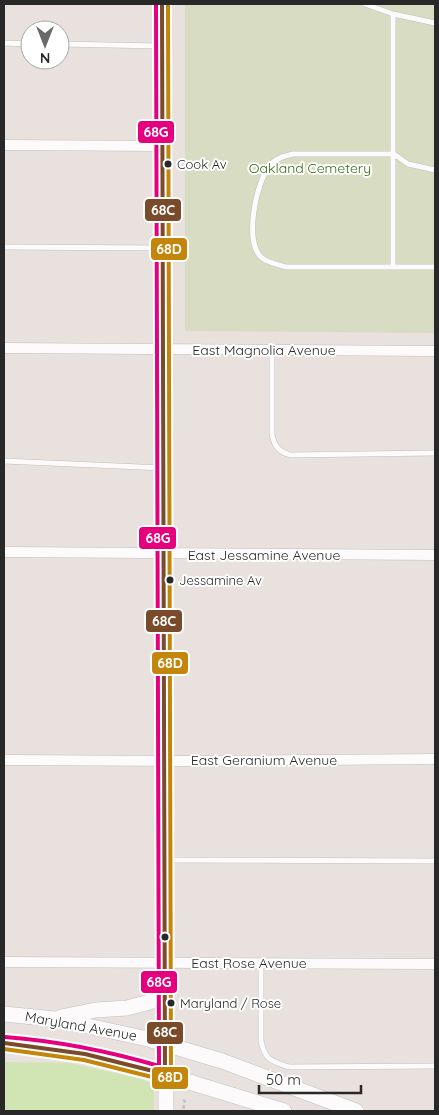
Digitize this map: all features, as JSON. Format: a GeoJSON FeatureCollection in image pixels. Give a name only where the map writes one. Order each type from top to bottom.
{"type":"FeatureCollection","features":[{"type":"Feature","properties":{"kind":"street"},"geometry":{"type":"LineString","coordinates":[[162,4],[166,1111]]}},
{"type":"Feature","properties":{"kind":"street"},"geometry":{"type":"LineString","coordinates":[[4,144],[162,146]]}},
{"type":"Feature","properties":{"kind":"street","name":"East Magnolia Avenue"},"geometry":{"type":"LineString","coordinates":[[4,348],[435,351]]}},
{"type":"Feature","properties":{"kind":"street","name":"East Jessamine Avenue"},"geometry":{"type":"LineString","coordinates":[[4,552],[435,555]]}},
{"type":"Feature","properties":{"kind":"street","name":"East Geranium Avenue"},"geometry":{"type":"LineString","coordinates":[[4,760],[435,760]]}},
{"type":"Feature","properties":{"kind":"street","name":"East Rose Avenue"},"geometry":{"type":"LineString","coordinates":[[4,962],[435,964]]}},
{"type":"Feature","properties":{"kind":"street"},"geometry":{"type":"LineString","coordinates":[[55,1019],[96,1010],[127,1008],[150,1002],[165,980]]}},
{"type":"Feature","properties":{"kind":"street","name":"Maryland Avenue"},"geometry":{"type":"LineString","coordinates":[[4,1014],[55,1019],[166,1044],[231,1064],[356,1111]]}},
{"type":"Feature","properties":{"kind":"street","name":"Maryland Avenue"},"geometry":{"type":"LineString","coordinates":[[4,1043],[76,1051],[124,1062],[284,1111]]}},
{"type":"Feature","properties":{"kind":"lane"},"geometry":{"type":"LineString","coordinates":[[365,4],[393,14],[435,23]]}},
{"type":"Feature","properties":{"kind":"lane"},"geometry":{"type":"LineString","coordinates":[[393,14],[394,266]]}},
{"type":"Feature","properties":{"kind":"lane"},"geometry":{"type":"LineString","coordinates":[[4,43],[20,44]]}},
{"type":"Feature","properties":{"kind":"lane"},"geometry":{"type":"LineString","coordinates":[[70,44],[162,46]]}},
{"type":"Feature","properties":{"kind":"lane"},"geometry":{"type":"LineString","coordinates":[[435,170],[408,164],[394,154],[293,154],[280,158],[271,164],[255,197],[253,238],[255,249],[261,257],[270,263],[286,266],[435,267]]}},
{"type":"Feature","properties":{"kind":"lane"},"geometry":{"type":"LineString","coordinates":[[4,247],[163,248]]}},
{"type":"Feature","properties":{"kind":"lane"},"geometry":{"type":"LineString","coordinates":[[272,351],[272,435],[274,445],[279,451],[290,455],[435,452]]}},
{"type":"Feature","properties":{"kind":"lane"},"geometry":{"type":"LineString","coordinates":[[4,462],[163,468]]}},
{"type":"Feature","properties":{"kind":"lane"},"geometry":{"type":"LineString","coordinates":[[165,860],[435,861]]}},
{"type":"Feature","properties":{"kind":"lane"},"geometry":{"type":"LineString","coordinates":[[261,963],[261,1041],[263,1052],[273,1061],[289,1067],[435,1066]]}},
{"type":"Feature","properties":{"kind":"path"},"geometry":{"type":"LineString","coordinates":[[183,1100],[185,1101],[183,1111]]}},
{"type":"Feature","properties":{"kind":"green space","name":"Oakland Cemetery"},"geometry":{"type":"Polygon","coordinates":[[[185,4],[435,4],[435,333],[185,331],[185,4]]]}},
{"type":"Feature","properties":{"kind":"green space"},"geometry":{"type":"Polygon","coordinates":[[[4,1062],[69,1063],[138,1078],[154,1084],[154,1111],[4,1111],[4,1062]]]}},
{"type":"Feature","properties":{"kind":"transit line","name":"68G"},"geometry":{"type":"LineString","coordinates":[[5,1037],[82,1047],[159,1066],[156,4]]}},
{"type":"Feature","properties":{"kind":"transit line","name":"68C"},"geometry":{"type":"LineString","coordinates":[[4,1043],[85,1054],[165,1074],[162,4]]}},
{"type":"Feature","properties":{"kind":"transit line","name":"68D"},"geometry":{"type":"LineString","coordinates":[[4,1049],[84,1060],[164,1080],[169,1079],[171,1075],[168,4]]}},
{"type":"Feature","properties":{"kind":"place","name":"Cook Av"},"geometry":{"type":"Point","coordinates":[168,164]}},
{"type":"Feature","properties":{"kind":"place","name":"Jessamine Av"},"geometry":{"type":"Point","coordinates":[170,580]}},
{"type":"Feature","properties":{"kind":"place","name":"Maryland / Rose"},"geometry":{"type":"Point","coordinates":[171,1003]}}]}
